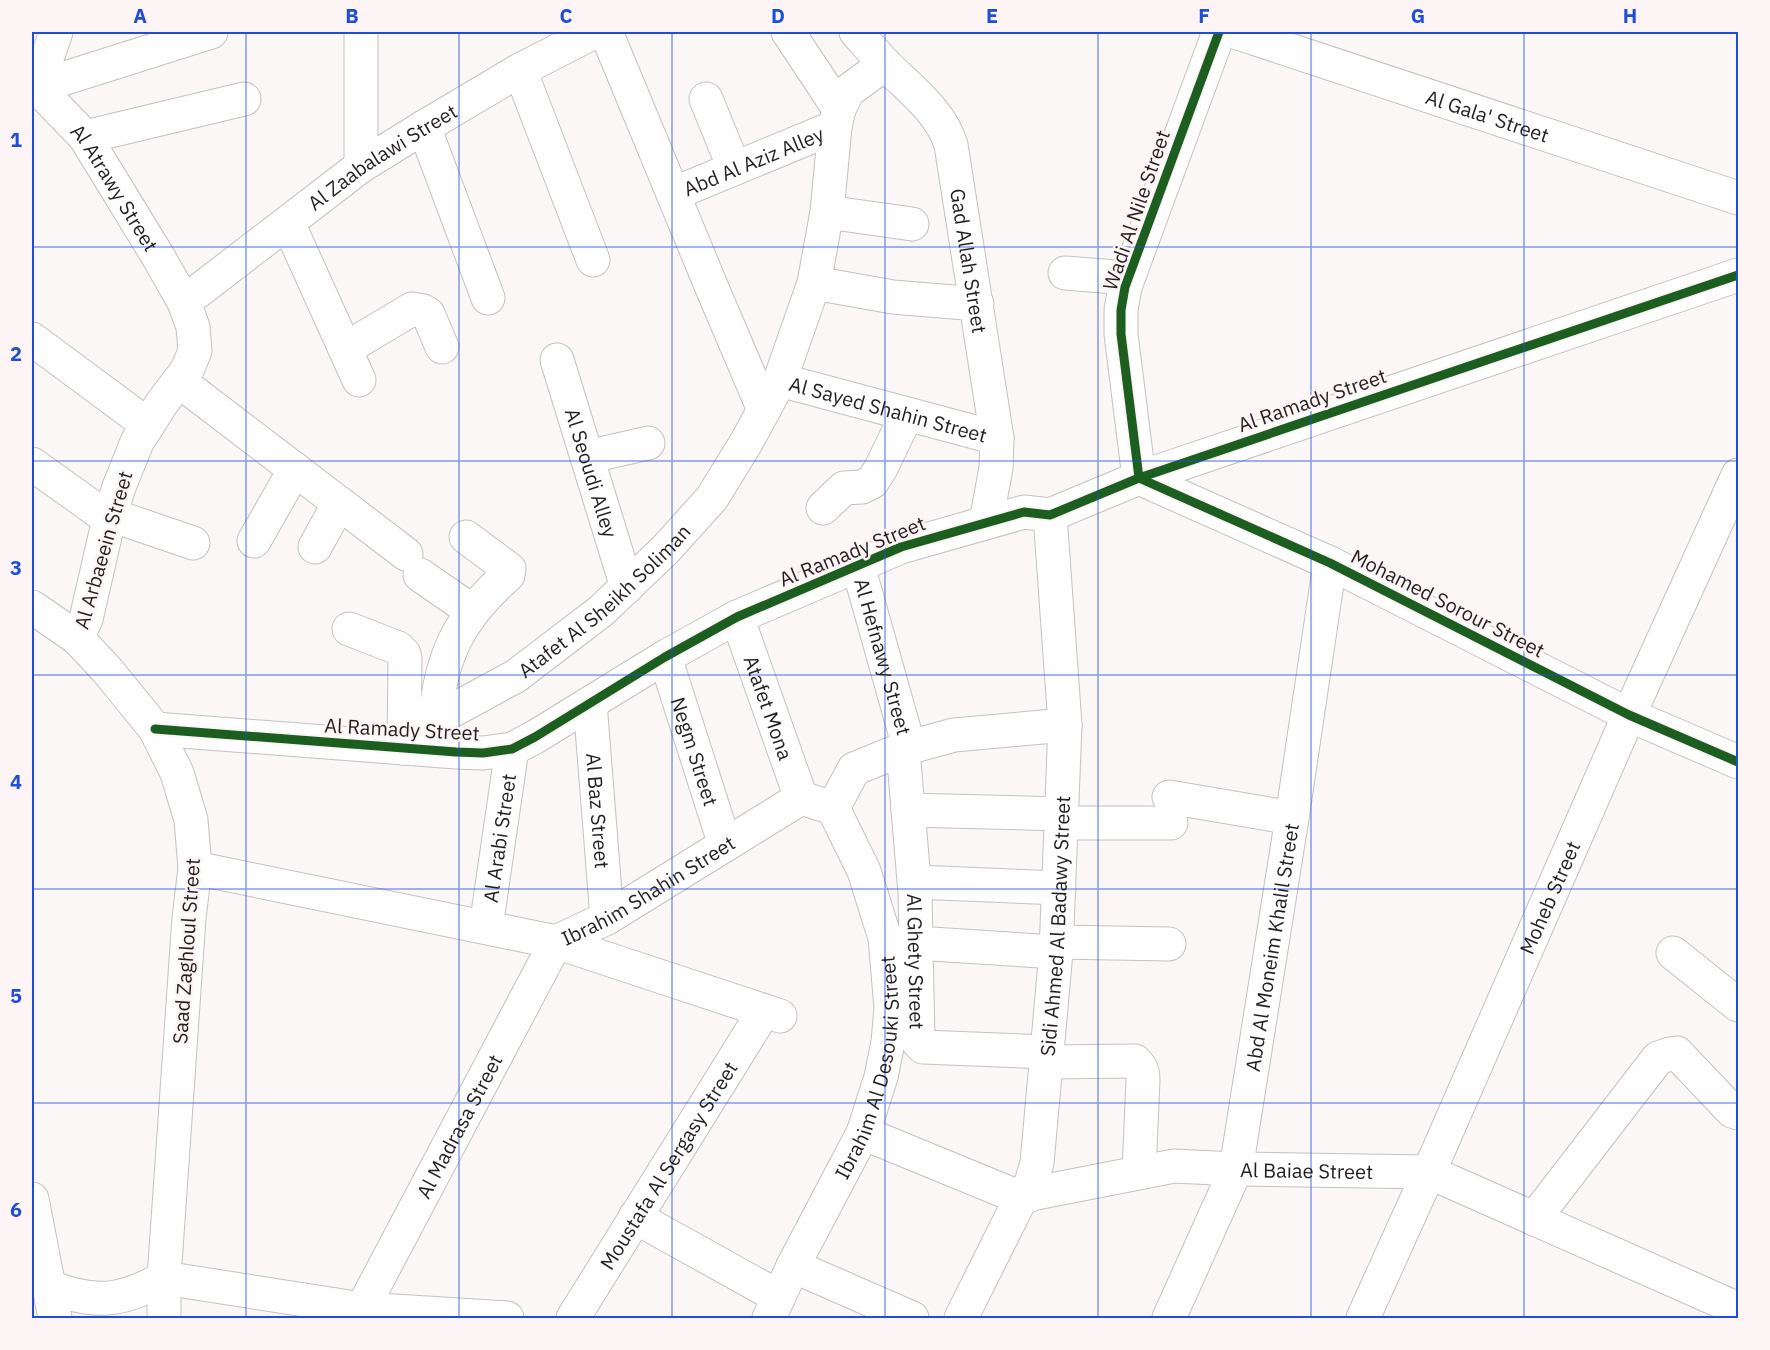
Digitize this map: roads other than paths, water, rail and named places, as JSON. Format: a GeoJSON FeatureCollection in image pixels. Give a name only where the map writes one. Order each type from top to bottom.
{"type":"FeatureCollection","features":[{"type":"Feature","properties":{"kind":"street"},"geometry":{"type":"LineString","coordinates":[[33,87],[56,32]]}},
{"type":"Feature","properties":{"kind":"street"},"geometry":{"type":"LineString","coordinates":[[33,87],[212,32]]}},
{"type":"Feature","properties":{"kind":"street"},"geometry":{"type":"LineString","coordinates":[[361,32],[361,166]]}},
{"type":"Feature","properties":{"kind":"street"},"geometry":{"type":"LineString","coordinates":[[543,32],[525,68],[593,260]]}},
{"type":"Feature","properties":{"kind":"street","name":"Al Zaabalawi Street"},"geometry":{"type":"LineString","coordinates":[[184,302],[361,166],[525,68],[594,32]]}},
{"type":"Feature","properties":{"kind":"street"},"geometry":{"type":"LineString","coordinates":[[606,32],[670,204],[764,410]]}},
{"type":"Feature","properties":{"kind":"street"},"geometry":{"type":"LineString","coordinates":[[788,32],[837,118]]}},
{"type":"Feature","properties":{"kind":"street","name":"Gad Allah Street"},"geometry":{"type":"LineString","coordinates":[[856,32],[941,122],[947,133],[955,162],[997,438],[996,468],[986,522]]}},
{"type":"Feature","properties":{"kind":"street","name":"Wadi Al Nile Street"},"geometry":{"type":"LineString","coordinates":[[1139,478],[1121,334],[1121,310],[1128,278],[1219,32]]}},
{"type":"Feature","properties":{"kind":"street","name":"Al Gala' Street"},"geometry":{"type":"LineString","coordinates":[[1235,32],[1738,198]]}},
{"type":"Feature","properties":{"kind":"street"},"geometry":{"type":"LineString","coordinates":[[837,118],[848,91],[885,64]]}},
{"type":"Feature","properties":{"kind":"street","name":"Al Atrawy Street"},"geometry":{"type":"LineString","coordinates":[[33,87],[85,137],[184,302]]}},
{"type":"Feature","properties":{"kind":"street"},"geometry":{"type":"LineString","coordinates":[[85,137],[244,99]]}},
{"type":"Feature","properties":{"kind":"street"},"geometry":{"type":"LineString","coordinates":[[706,99],[734,168]]}},
{"type":"Feature","properties":{"kind":"street","name":"Abd Al Aziz Alley"},"geometry":{"type":"LineString","coordinates":[[670,204],[734,168],[837,118]]}},
{"type":"Feature","properties":{"kind":"street","name":"Atafet Al Sheikh Soliman"},"geometry":{"type":"LineString","coordinates":[[404,748],[435,720],[516,676],[601,611],[666,549],[712,498],[780,380],[814,283],[827,212],[837,118]]}},
{"type":"Feature","properties":{"kind":"street"},"geometry":{"type":"LineString","coordinates":[[424,127],[488,298]]}},
{"type":"Feature","properties":{"kind":"street"},"geometry":{"type":"LineString","coordinates":[[827,212],[912,224]]}},
{"type":"Feature","properties":{"kind":"street"},"geometry":{"type":"LineString","coordinates":[[288,223],[359,380]]}},
{"type":"Feature","properties":{"kind":"street"},"geometry":{"type":"LineString","coordinates":[[1065,273],[1128,278]]}},
{"type":"Feature","properties":{"kind":"street","name":"Al Ramady Street"},"geometry":{"type":"LineString","coordinates":[[155,729],[483,753],[512,749],[665,657],[737,617],[901,547],[1024,512],[1050,515],[1139,478],[1738,275]]}},
{"type":"Feature","properties":{"kind":"street"},"geometry":{"type":"LineString","coordinates":[[814,283],[893,297],[977,304]]}},
{"type":"Feature","properties":{"kind":"street","name":"Al Arbaeein Street"},"geometry":{"type":"LineString","coordinates":[[77,638],[86,619],[118,487],[137,442],[187,370],[195,351],[193,327],[184,302]]}},
{"type":"Feature","properties":{"kind":"street"},"geometry":{"type":"LineString","coordinates":[[345,349],[412,309],[428,314],[442,347]]}},
{"type":"Feature","properties":{"kind":"street"},"geometry":{"type":"LineString","coordinates":[[32,339],[148,425]]}},
{"type":"Feature","properties":{"kind":"street","name":"Al Seoudi Alley"},"geometry":{"type":"LineString","coordinates":[[557,360],[627,587]]}},
{"type":"Feature","properties":{"kind":"street","name":"Al Sayed Shahin Street"},"geometry":{"type":"LineString","coordinates":[[780,380],[997,438]]}},
{"type":"Feature","properties":{"kind":"street"},"geometry":{"type":"LineString","coordinates":[[179,381],[339,503],[472,611]]}},
{"type":"Feature","properties":{"kind":"street"},"geometry":{"type":"LineString","coordinates":[[823,508],[844,488],[862,487],[872,482],[907,414]]}},
{"type":"Feature","properties":{"kind":"street"},"geometry":{"type":"LineString","coordinates":[[587,457],[648,443]]}},
{"type":"Feature","properties":{"kind":"street"},"geometry":{"type":"LineString","coordinates":[[32,464],[110,517],[193,543]]}},
{"type":"Feature","properties":{"kind":"street"},"geometry":{"type":"LineString","coordinates":[[254,541],[295,469]]}},
{"type":"Feature","properties":{"kind":"street","name":"Moheb Street"},"geometry":{"type":"LineString","coordinates":[[1363,1318],[1629,715],[1738,475]]}},
{"type":"Feature","properties":{"kind":"street","name":"Mohamed Sorour Street"},"geometry":{"type":"LineString","coordinates":[[1139,478],[1330,563],[1629,715],[1738,762]]}},
{"type":"Feature","properties":{"kind":"street"},"geometry":{"type":"LineString","coordinates":[[315,547],[339,503]]}},
{"type":"Feature","properties":{"kind":"street","name":"Sidi Ahmed Al Badawy Street"},"geometry":{"type":"LineString","coordinates":[[961,1318],[1021,1198],[1031,1183],[1037,1163],[1056,947],[1065,725],[1050,515]]}},
{"type":"Feature","properties":{"kind":"street"},"geometry":{"type":"LineString","coordinates":[[435,720],[444,665],[455,639],[472,611],[508,575],[510,570],[466,537]]}},
{"type":"Feature","properties":{"kind":"street","name":"Abd Al Moneim Khalil Street"},"geometry":{"type":"LineString","coordinates":[[1169,1318],[1236,1169],[1330,563]]}},
{"type":"Feature","properties":{"kind":"street","name":"Al Hefnawy Street"},"geometry":{"type":"LineString","coordinates":[[858,566],[906,748]]}},
{"type":"Feature","properties":{"kind":"street","name":"Saad Zaghloul Street"},"geometry":{"type":"LineString","coordinates":[[32,607],[77,638],[107,670],[155,729],[177,773],[191,820],[195,868],[189,918],[164,1278],[164,1318]]}},
{"type":"Feature","properties":{"kind":"street","name":"Atafet Mona"},"geometry":{"type":"LineString","coordinates":[[737,617],[801,798]]}},
{"type":"Feature","properties":{"kind":"street"},"geometry":{"type":"LineString","coordinates":[[349,629],[398,648],[404,654],[404,748]]}},
{"type":"Feature","properties":{"kind":"street","name":"Negm Street"},"geometry":{"type":"LineString","coordinates":[[665,657],[725,845]]}},
{"type":"Feature","properties":{"kind":"street","name":"Al Baz Street"},"geometry":{"type":"LineString","coordinates":[[590,703],[607,918]]}},
{"type":"Feature","properties":{"kind":"street"},"geometry":{"type":"LineString","coordinates":[[801,798],[833,808],[854,769],[906,748],[954,735],[1065,725]]}},
{"type":"Feature","properties":{"kind":"street","name":"Al Ghety Street"},"geometry":{"type":"LineString","coordinates":[[906,748],[908,810],[915,882],[917,1040],[921,1046],[1047,1057]]}},
{"type":"Feature","properties":{"kind":"street","name":"Al Arabi Street"},"geometry":{"type":"LineString","coordinates":[[486,927],[512,749]]}},
{"type":"Feature","properties":{"kind":"street","name":"Ibrahim Shahin Street"},"geometry":{"type":"LineString","coordinates":[[195,868],[556,942],[607,918],[801,798]]}},
{"type":"Feature","properties":{"kind":"street","name":"Ibrahim Al Desouki Street"},"geometry":{"type":"LineString","coordinates":[[774,1308],[793,1266],[863,1133],[881,1077],[888,1042],[891,1008],[885,938],[864,871],[833,808]]}},
{"type":"Feature","properties":{"kind":"street"},"geometry":{"type":"LineString","coordinates":[[908,810],[1062,819],[1170,810],[1292,818]]}},
{"type":"Feature","properties":{"kind":"street"},"geometry":{"type":"LineString","coordinates":[[915,882],[1059,888]]}},
{"type":"Feature","properties":{"kind":"street","name":"Moustafa Al Sergasy Street"},"geometry":{"type":"LineString","coordinates":[[556,942],[772,1013],[635,1217],[573,1318]]}},
{"type":"Feature","properties":{"kind":"street","name":"Al Madrasa Street"},"geometry":{"type":"LineString","coordinates":[[362,1309],[556,942]]}},
{"type":"Feature","properties":{"kind":"street"},"geometry":{"type":"LineString","coordinates":[[916,943],[1056,947],[1169,944]]}},
{"type":"Feature","properties":{"kind":"street"},"geometry":{"type":"LineString","coordinates":[[1673,953],[1738,1005]]}},
{"type":"Feature","properties":{"kind":"street"},"geometry":{"type":"LineString","coordinates":[[1534,1219],[1658,1058],[1677,1053],[1732,1111],[1738,1113]]}},
{"type":"Feature","properties":{"kind":"street"},"geometry":{"type":"LineString","coordinates":[[1047,1057],[1136,1060],[1142,1069],[1143,1080],[1139,1173]]}},
{"type":"Feature","properties":{"kind":"street"},"geometry":{"type":"LineString","coordinates":[[863,1133],[1021,1198]]}},
{"type":"Feature","properties":{"kind":"street","name":"Al Baiae Street"},"geometry":{"type":"LineString","coordinates":[[1021,1198],[1035,1193],[1174,1166],[1429,1172],[1738,1309]]}},
{"type":"Feature","properties":{"kind":"street"},"geometry":{"type":"LineString","coordinates":[[32,1199],[47,1304],[71,1295],[95,1299],[119,1297],[143,1290],[164,1278],[362,1309],[507,1318]]}},
{"type":"Feature","properties":{"kind":"street"},"geometry":{"type":"LineString","coordinates":[[635,1217],[774,1308]]}},
{"type":"Feature","properties":{"kind":"street"},"geometry":{"type":"LineString","coordinates":[[793,1266],[912,1318]]}}]}
